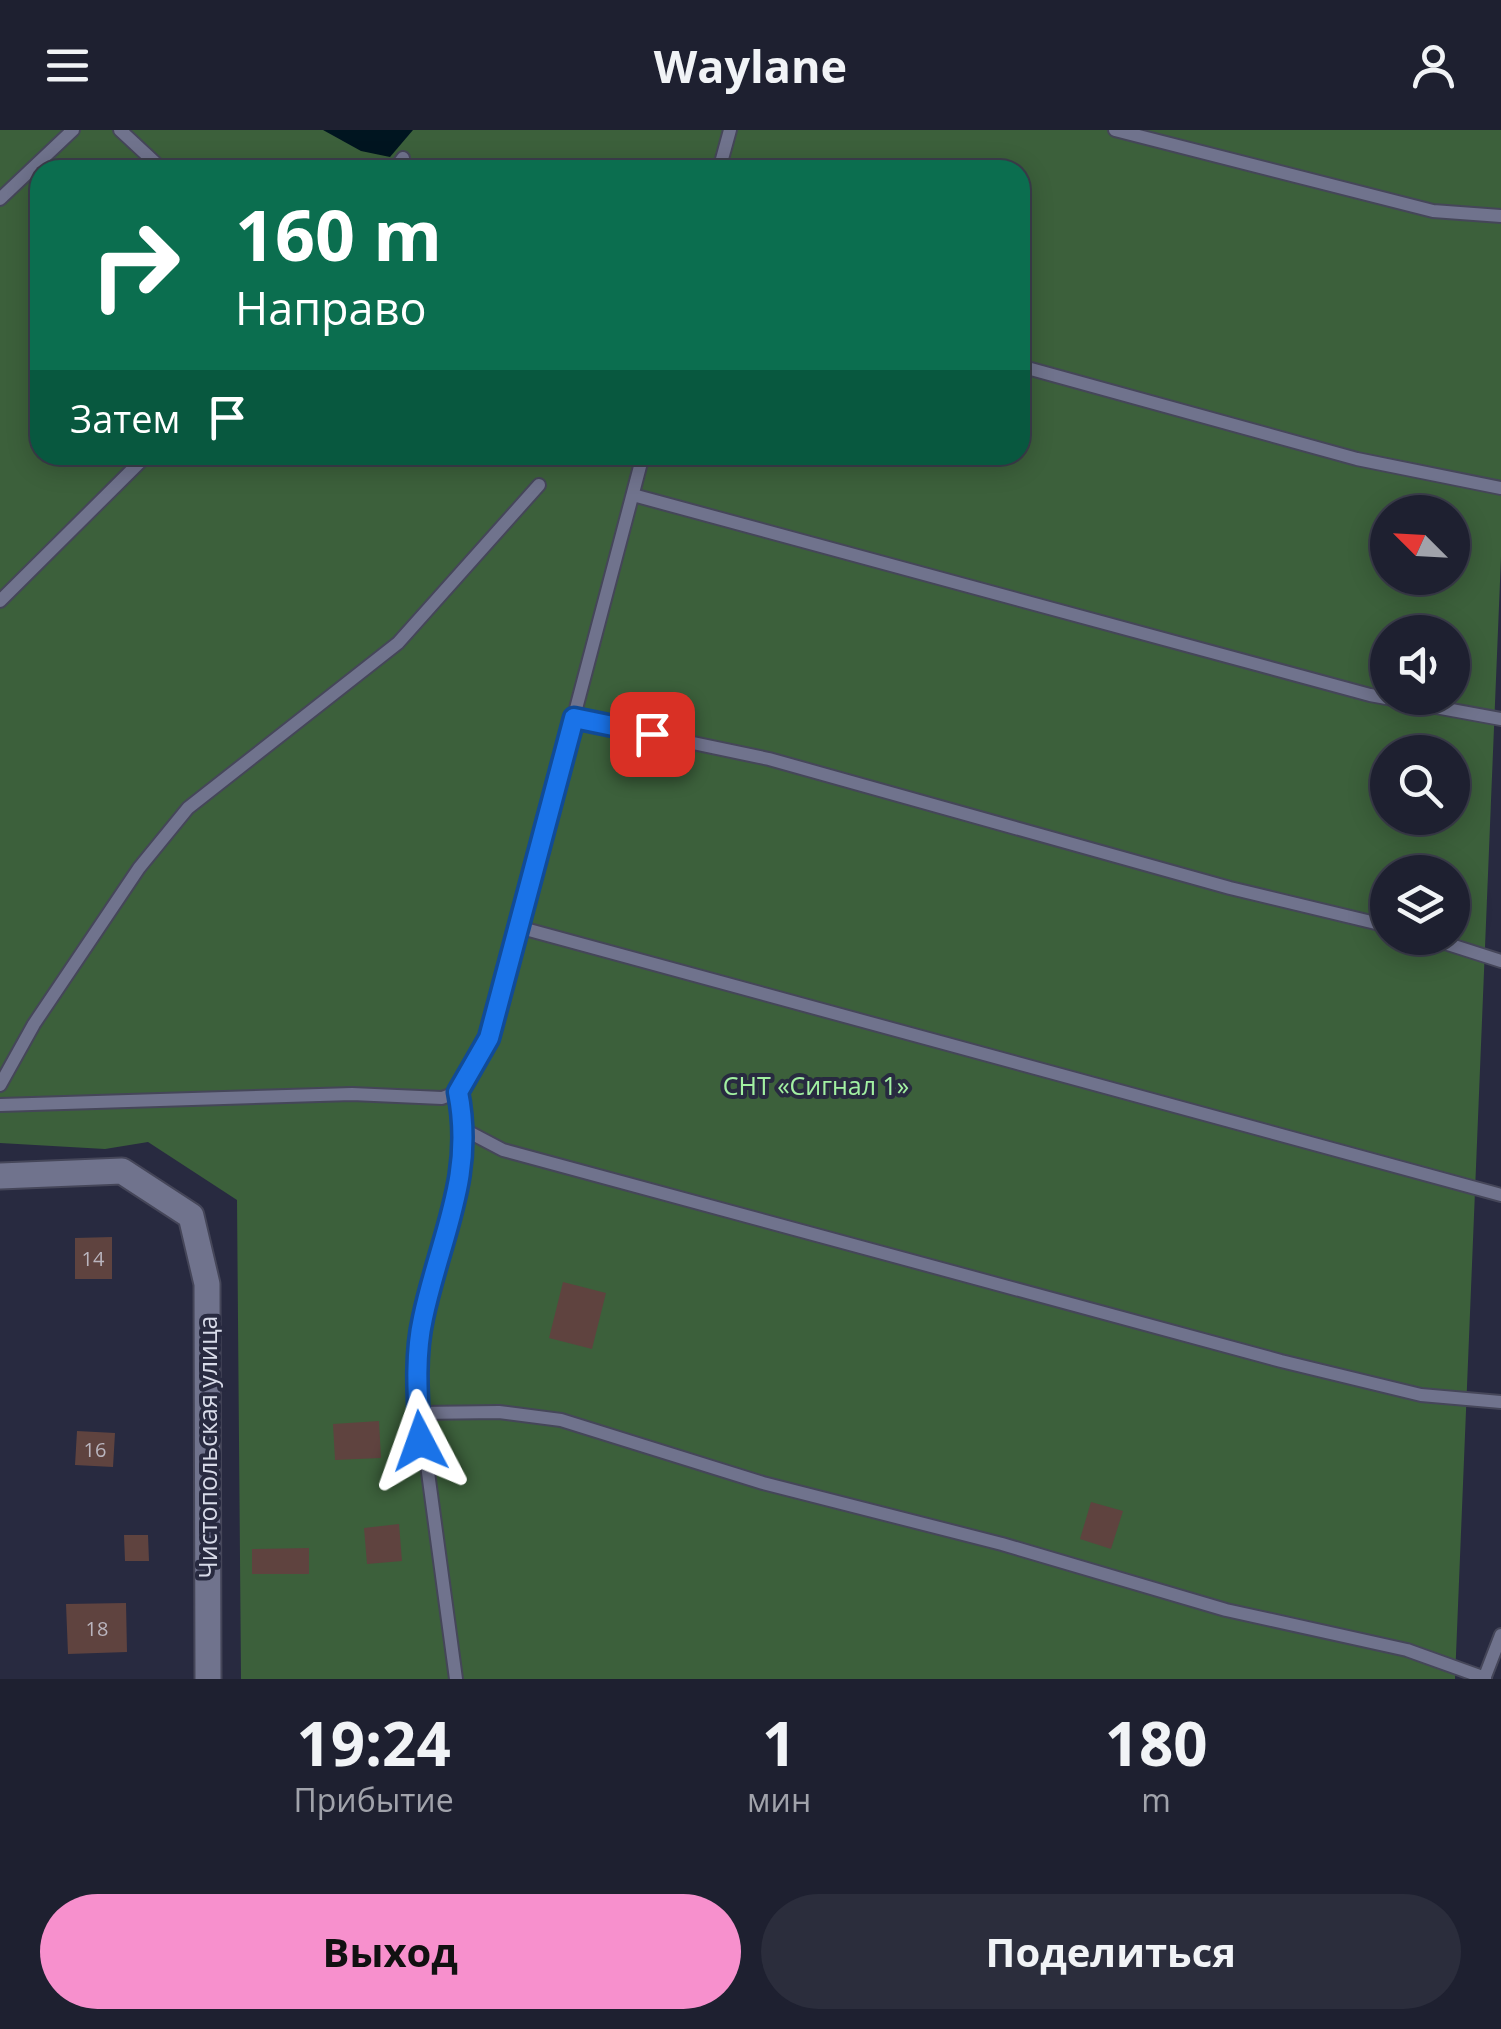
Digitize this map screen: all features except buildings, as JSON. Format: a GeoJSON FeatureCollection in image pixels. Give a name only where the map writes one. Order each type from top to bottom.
{"type":"FeatureCollection","features":[{"type":"Feature","properties":{"kind":"street","name":"Чистопольская улица"},"geometry":{"type":"LineString","coordinates":[[0,1176],[122,1171],[191,1216],[207,1284],[208,1679]]}},
{"type":"Feature","properties":{"kind":"lane"},"geometry":{"type":"LineString","coordinates":[[41,160],[73,130]]}},
{"type":"Feature","properties":{"kind":"lane"},"geometry":{"type":"LineString","coordinates":[[120,130],[152,160]]}},
{"type":"Feature","properties":{"kind":"lane"},"geometry":{"type":"LineString","coordinates":[[722,160],[730,130]]}},
{"type":"Feature","properties":{"kind":"lane"},"geometry":{"type":"LineString","coordinates":[[1116,130],[1433,211],[1501,216]]}},
{"type":"Feature","properties":{"kind":"lane"},"geometry":{"type":"LineString","coordinates":[[0,198],[30,170]]}},
{"type":"Feature","properties":{"kind":"lane"},"geometry":{"type":"LineString","coordinates":[[1030,369],[1358,459],[1501,488]]}},
{"type":"Feature","properties":{"kind":"lane"},"geometry":{"type":"LineString","coordinates":[[0,601],[137,465]]}},
{"type":"Feature","properties":{"kind":"lane"},"geometry":{"type":"LineString","coordinates":[[0,1105],[352,1094],[442,1098],[458,1092],[489,1038],[640,465]]}},
{"type":"Feature","properties":{"kind":"lane"},"geometry":{"type":"LineString","coordinates":[[0,1085],[34,1024],[139,868],[188,808],[398,643],[539,485]]}},
{"type":"Feature","properties":{"kind":"lane"},"geometry":{"type":"LineString","coordinates":[[633,495],[1334,686],[1501,719]]}},
{"type":"Feature","properties":{"kind":"lane"},"geometry":{"type":"LineString","coordinates":[[574,718],[768,759],[1230,888],[1370,922]]}},
{"type":"Feature","properties":{"kind":"lane"},"geometry":{"type":"LineString","coordinates":[[518,927],[1501,1196]]}},
{"type":"Feature","properties":{"kind":"lane"},"geometry":{"type":"LineString","coordinates":[[1470,951],[1501,961]]}},
{"type":"Feature","properties":{"kind":"lane"},"geometry":{"type":"LineString","coordinates":[[456,1679],[418,1412],[422,1319],[452,1216],[465,1130],[458,1092]]}},
{"type":"Feature","properties":{"kind":"lane"},"geometry":{"type":"LineString","coordinates":[[465,1130],[503,1150],[784,1224],[1049,1300],[1421,1395],[1501,1402]]}},
{"type":"Feature","properties":{"kind":"lane"},"geometry":{"type":"LineString","coordinates":[[418,1412],[499,1412],[561,1420],[763,1483],[1002,1544],[1226,1610],[1408,1650],[1484,1679],[1501,1635]]}},
{"type":"Feature","properties":{"kind":"green space","name":"СНТ «Сигнал 1»"},"geometry":{"type":"Polygon","coordinates":[[[0,130],[1501,130],[1501,557],[1455,1679],[241,1679],[237,1200],[148,1142],[105,1149],[0,1143],[0,130]]]}},
{"type":"Feature","properties":{"kind":"water"},"geometry":{"type":"Polygon","coordinates":[[[323,130],[413,130],[390,157],[361,151],[323,130]]]}},
{"type":"Feature","properties":{"kind":"route"},"geometry":{"type":"LineString","coordinates":[[420,1441],[417,1391],[422,1319],[461,1178],[465,1130],[458,1092],[489,1038],[574,718],[652,734]]}}]}
